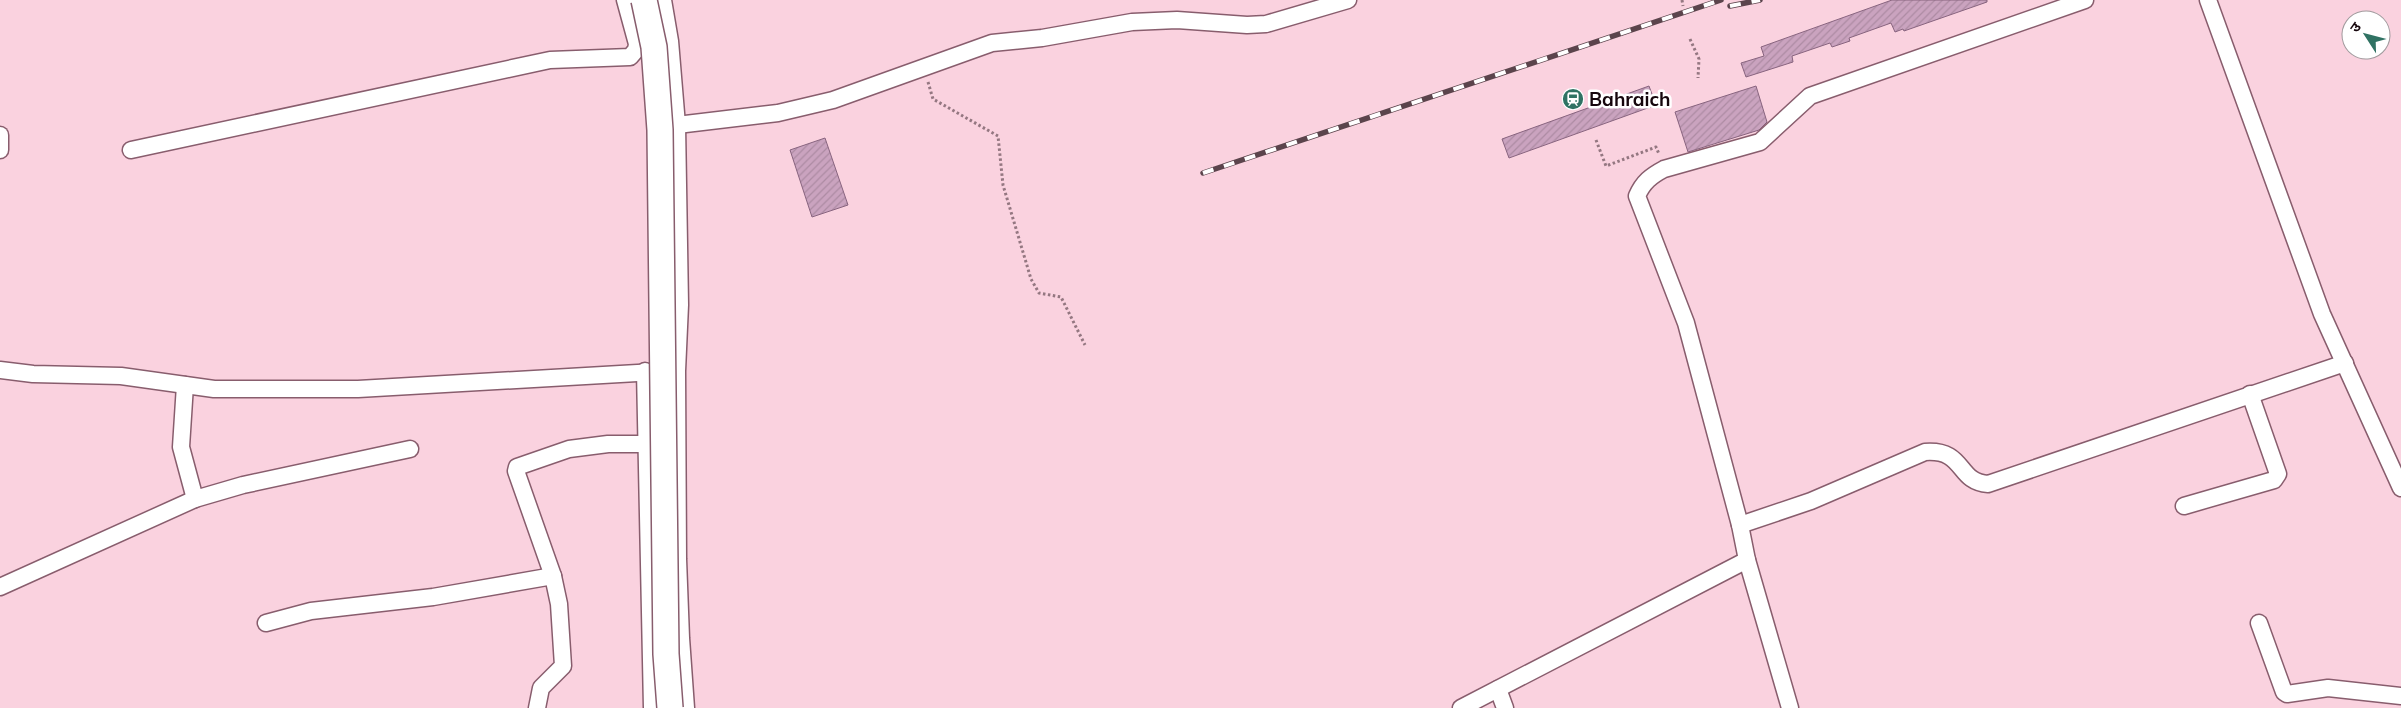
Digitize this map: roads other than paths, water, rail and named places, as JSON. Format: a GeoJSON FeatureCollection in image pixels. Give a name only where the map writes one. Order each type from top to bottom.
{"type":"FeatureCollection","features":[{"type":"Feature","properties":{"kind":"main road"},"geometry":{"type":"LineString","coordinates":[[644,0],[654,47],[660,130],[666,654],[670,708]]}},
{"type":"Feature","properties":{"kind":"street"},"geometry":{"type":"LineString","coordinates":[[131,150],[550,60],[630,57],[636,50],[637,44],[625,0]]}},
{"type":"Feature","properties":{"kind":"street"},"geometry":{"type":"LineString","coordinates":[[664,0],[670,41],[677,125],[680,305],[677,371],[680,598],[686,708]]}},
{"type":"Feature","properties":{"kind":"street"},"geometry":{"type":"LineString","coordinates":[[677,125],[778,113],[833,100],[992,43],[1042,38],[1132,22],[1176,20],[1247,25],[1266,24],[1348,0]]}},
{"type":"Feature","properties":{"kind":"street"},"geometry":{"type":"LineString","coordinates":[[1790,708],[1747,560],[1740,525],[1686,323],[1637,196],[1641,187],[1651,176],[1664,169],[1760,142],[1810,96],[2085,0]]}},
{"type":"Feature","properties":{"kind":"street"},"geometry":{"type":"LineString","coordinates":[[2208,0],[2322,314],[2401,488]]}},
{"type":"Feature","properties":{"kind":"street"},"geometry":{"type":"LineString","coordinates":[[0,135],[0,150]]}},
{"type":"Feature","properties":{"kind":"street"},"geometry":{"type":"LineString","coordinates":[[1740,525],[1811,500],[1926,452],[1946,453],[1955,459],[1971,480],[1977,483],[1988,484],[2344,363]]}},
{"type":"Feature","properties":{"kind":"street"},"geometry":{"type":"LineString","coordinates":[[0,370],[33,374],[121,376],[214,389],[358,389],[556,379],[645,371],[677,371]]}},
{"type":"Feature","properties":{"kind":"street"},"geometry":{"type":"LineString","coordinates":[[645,371],[652,708]]}},
{"type":"Feature","properties":{"kind":"street"},"geometry":{"type":"LineString","coordinates":[[185,385],[181,447],[195,499]]}},
{"type":"Feature","properties":{"kind":"street"},"geometry":{"type":"LineString","coordinates":[[2184,506],[2274,480],[2277,477],[2278,474],[2250,394]]}},
{"type":"Feature","properties":{"kind":"street"},"geometry":{"type":"LineString","coordinates":[[537,708],[541,688],[563,666],[559,604],[553,576],[529,511],[516,471],[517,467],[569,448],[608,444],[646,444]]}},
{"type":"Feature","properties":{"kind":"street"},"geometry":{"type":"LineString","coordinates":[[0,588],[195,499],[243,485],[410,449]]}},
{"type":"Feature","properties":{"kind":"street"},"geometry":{"type":"LineString","coordinates":[[1461,708],[1747,560]]}},
{"type":"Feature","properties":{"kind":"street"},"geometry":{"type":"LineString","coordinates":[[266,623],[284,616],[311,611],[433,597],[553,576]]}},
{"type":"Feature","properties":{"kind":"street"},"geometry":{"type":"LineString","coordinates":[[2258,624],[2286,694],[2328,688],[2401,696]]}},
{"type":"Feature","properties":{"kind":"street"},"geometry":{"type":"LineString","coordinates":[[1498,689],[1505,708]]}},
{"type":"Feature","properties":{"kind":"railway"},"geometry":{"type":"LineString","coordinates":[[1203,173],[1721,0]]}},
{"type":"Feature","properties":{"kind":"railway"},"geometry":{"type":"LineString","coordinates":[[1730,6],[1760,0]]}},
{"type":"Feature","properties":{"kind":"place","name":"Bahraich"},"geometry":{"type":"Point","coordinates":[1573,99]}}]}
